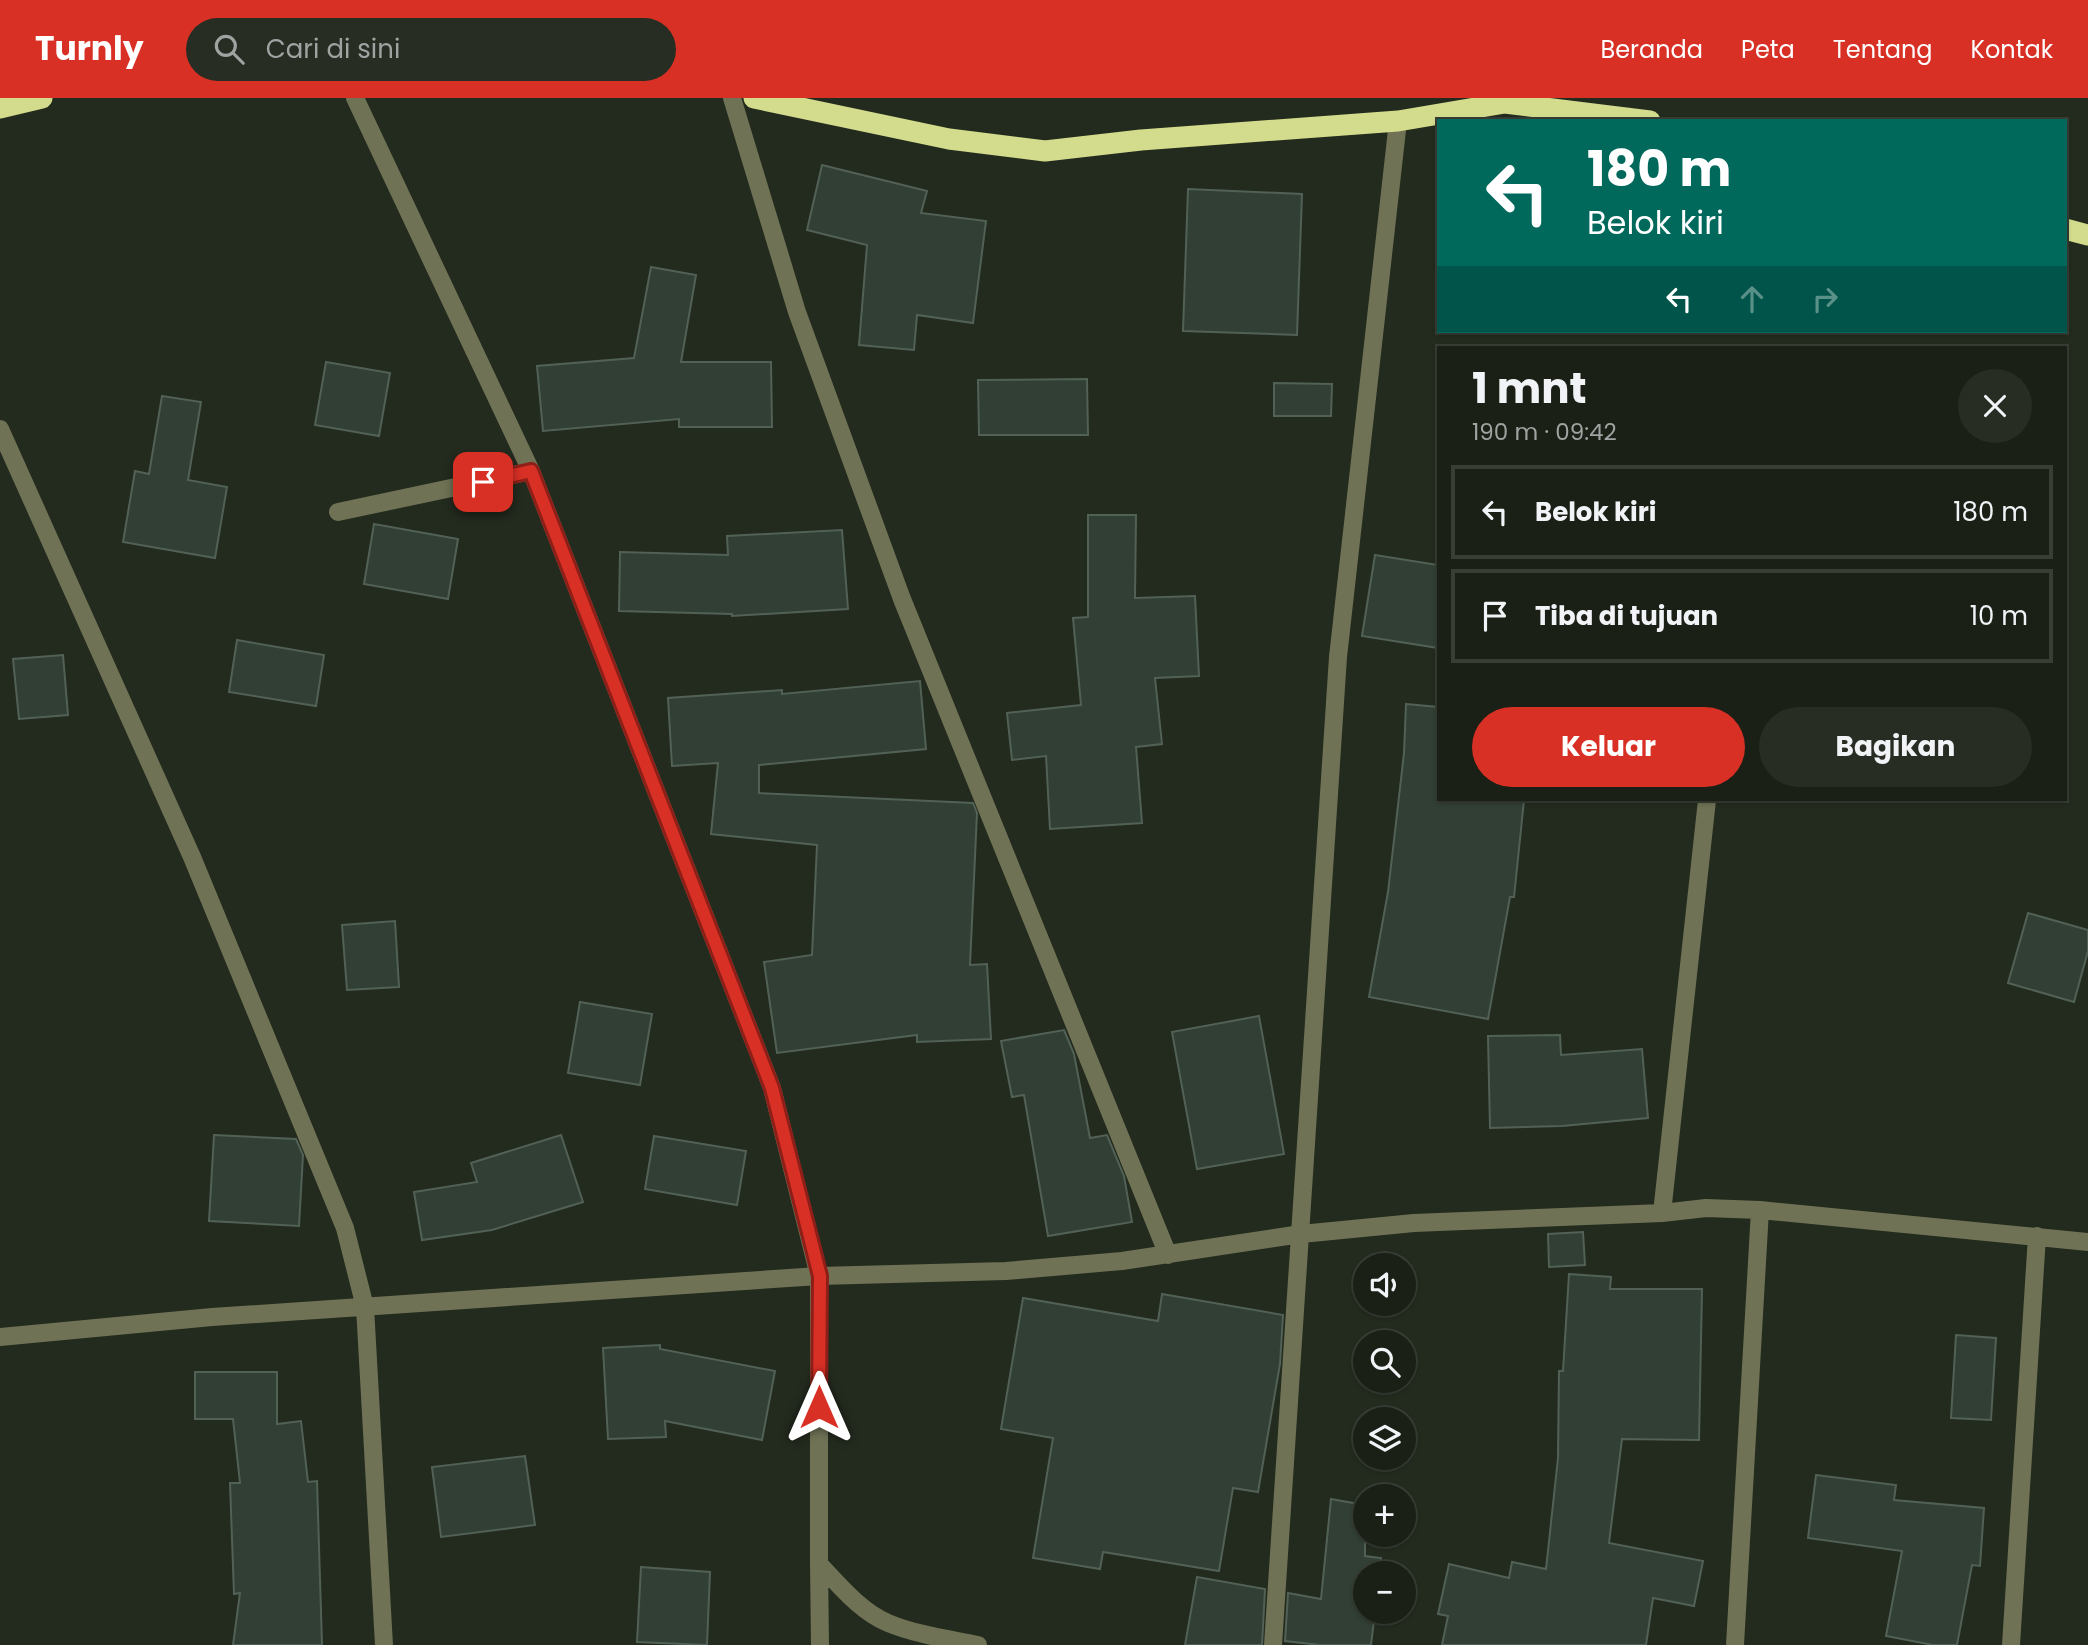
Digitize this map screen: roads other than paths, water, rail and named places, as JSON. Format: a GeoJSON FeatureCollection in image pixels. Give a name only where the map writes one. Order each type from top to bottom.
{"type":"FeatureCollection","features":[{"type":"Feature","properties":{"kind":"highway"},"geometry":{"type":"LineString","coordinates":[[0,108],[42,98]]}},
{"type":"Feature","properties":{"kind":"highway"},"geometry":{"type":"LineString","coordinates":[[754,98],[949,139],[1045,151],[1141,140],[1398,121],[1505,103],[1634,119]]}},
{"type":"Feature","properties":{"kind":"highway"},"geometry":{"type":"LineString","coordinates":[[2067,230],[2088,235]]}},
{"type":"Feature","properties":{"kind":"street"},"geometry":{"type":"LineString","coordinates":[[355,98],[531,471],[772,1088],[820,1276],[820,1645]]}},
{"type":"Feature","properties":{"kind":"street"},"geometry":{"type":"LineString","coordinates":[[732,98],[797,313],[902,599],[1168,1255]]}},
{"type":"Feature","properties":{"kind":"street"},"geometry":{"type":"LineString","coordinates":[[1273,1645],[1338,657],[1398,121]]}},
{"type":"Feature","properties":{"kind":"street"},"geometry":{"type":"LineString","coordinates":[[0,429],[192,858],[345,1228],[365,1307],[384,1645]]}},
{"type":"Feature","properties":{"kind":"street"},"geometry":{"type":"LineString","coordinates":[[338,512],[531,471]]}},
{"type":"Feature","properties":{"kind":"street"},"geometry":{"type":"LineString","coordinates":[[1662,1213],[1707,801]]}},
{"type":"Feature","properties":{"kind":"street"},"geometry":{"type":"LineString","coordinates":[[0,1337],[212,1317],[820,1276],[1006,1271],[1168,1255],[1300,1234],[1414,1223],[1662,1213],[1706,1208],[1760,1210],[2088,1242]]}},
{"type":"Feature","properties":{"kind":"street"},"geometry":{"type":"LineString","coordinates":[[1735,1645],[1760,1210]]}},
{"type":"Feature","properties":{"kind":"street"},"geometry":{"type":"LineString","coordinates":[[2011,1645],[2037,1236]]}},
{"type":"Feature","properties":{"kind":"street"},"geometry":{"type":"LineString","coordinates":[[819,1564],[850,1597],[886,1623],[978,1645]]}}]}
